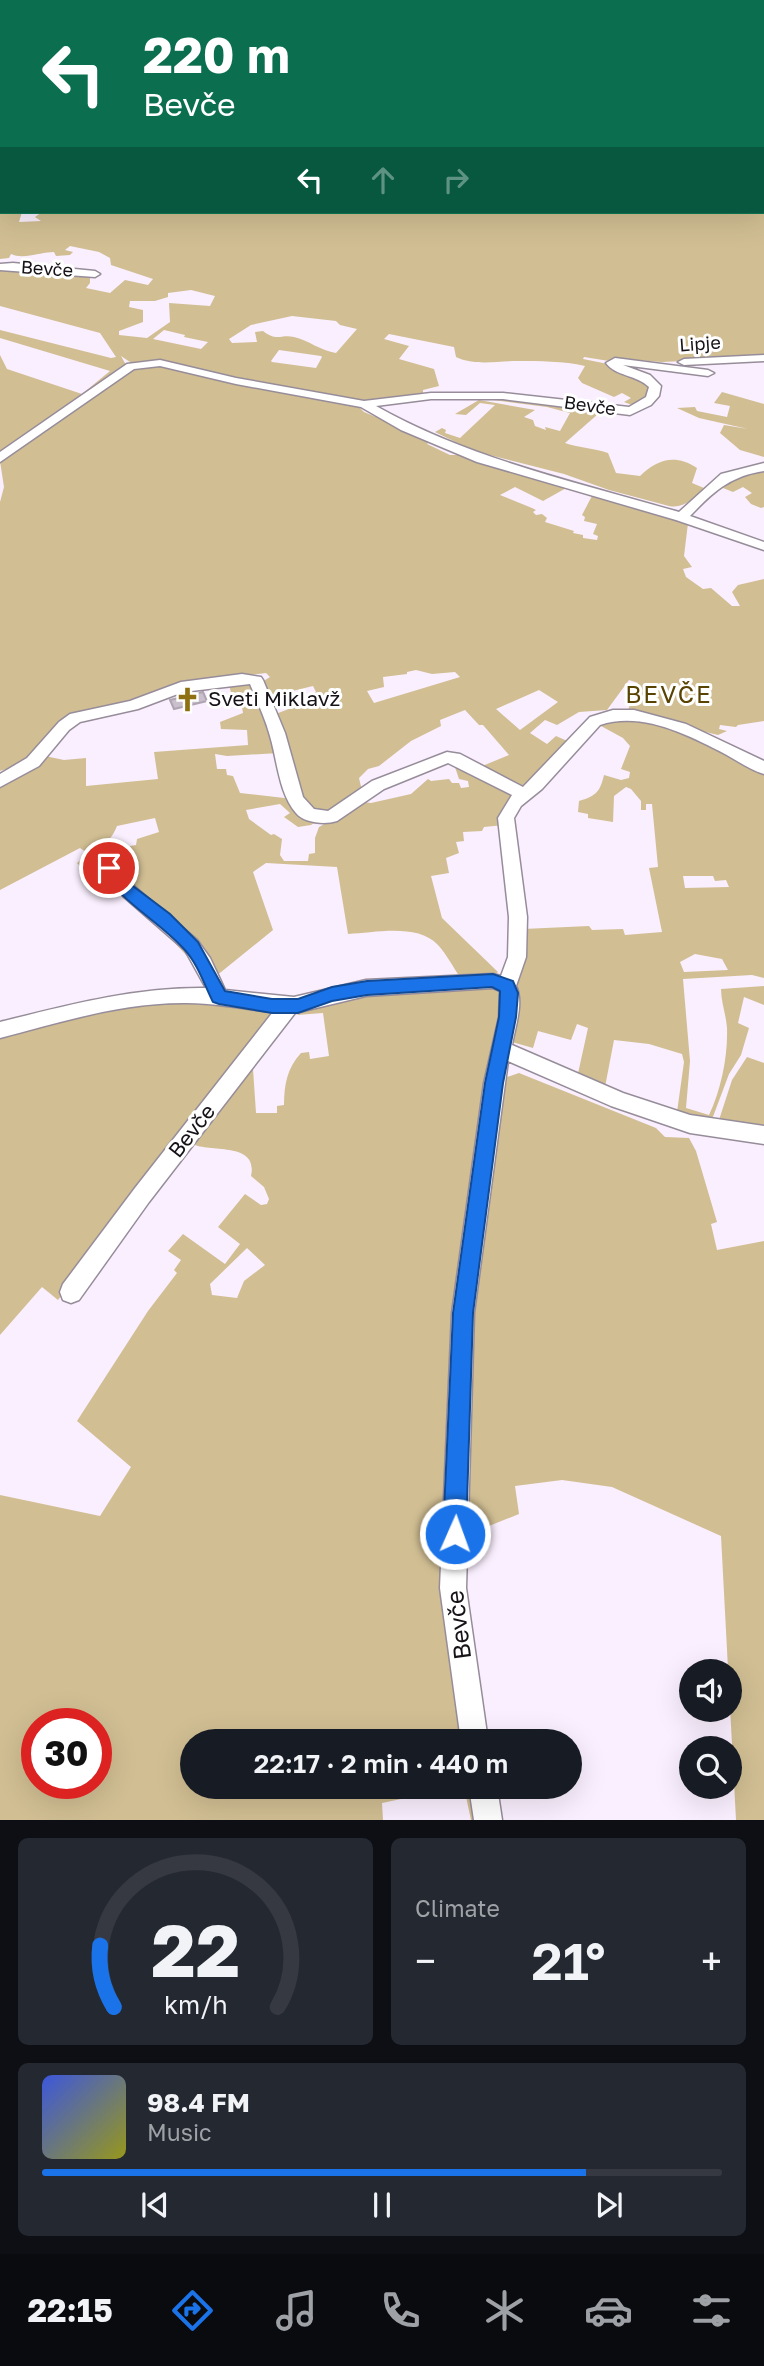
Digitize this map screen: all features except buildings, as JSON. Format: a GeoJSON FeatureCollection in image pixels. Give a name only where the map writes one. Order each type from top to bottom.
{"type":"FeatureCollection","features":[{"type":"Feature","properties":{"kind":"street","name":"Bevče"},"geometry":{"type":"LineString","coordinates":[[0,267],[94,274]]}},
{"type":"Feature","properties":{"kind":"street","name":"Lipje"},"geometry":{"type":"LineString","coordinates":[[639,362],[764,358]]}},
{"type":"Feature","properties":{"kind":"street","name":"Bevče"},"geometry":{"type":"LineString","coordinates":[[364,404],[431,396],[503,396],[630,411],[646,405],[655,391],[655,386],[652,380],[612,363],[623,360],[708,373]]}},
{"type":"Feature","properties":{"kind":"street"},"geometry":{"type":"LineString","coordinates":[[0,458],[131,366],[160,363],[236,382],[364,404],[405,427],[481,459],[681,517],[764,546]]}},
{"type":"Feature","properties":{"kind":"street"},"geometry":{"type":"LineString","coordinates":[[681,517],[722,478],[737,470],[764,467]]}},
{"type":"Feature","properties":{"kind":"street"},"geometry":{"type":"LineString","coordinates":[[0,781],[40,756],[64,726],[75,718],[133,705],[181,687],[242,679],[256,680],[277,733],[295,797],[302,810],[310,815],[331,817],[378,785],[447,757],[454,758],[485,777],[524,794]]}},
{"type":"Feature","properties":{"kind":"street","name":"Bevče"},"geometry":{"type":"LineString","coordinates":[[473,1729],[453,1588],[463,1313],[494,1083],[503,1050],[510,993],[507,986],[517,957],[518,917],[506,818],[515,802],[566,755],[595,721],[614,714],[665,723],[716,742],[764,768]]}},
{"type":"Feature","properties":{"kind":"street"},"geometry":{"type":"LineString","coordinates":[[104,851],[109,868],[120,884],[164,919],[192,947],[219,998]]}},
{"type":"Feature","properties":{"kind":"street"},"geometry":{"type":"LineString","coordinates":[[0,1030],[79,1010],[171,996],[290,1006],[367,988],[493,981],[507,986]]}},
{"type":"Feature","properties":{"kind":"street","name":"Bevče"},"geometry":{"type":"LineString","coordinates":[[71,1292],[142,1195],[290,1006]]}},
{"type":"Feature","properties":{"kind":"street"},"geometry":{"type":"LineString","coordinates":[[503,1050],[606,1095],[690,1124],[764,1135]]}},
{"type":"Feature","properties":{"kind":"street"},"geometry":{"type":"LineString","coordinates":[[485,1799],[488,1820]]}},
{"type":"Feature","properties":{"kind":"shaded area"},"geometry":{"type":"Polygon","coordinates":[[[0,214],[21,214],[19,222],[41,221],[35,217],[39,214],[764,214],[764,357],[662,362],[623,359],[609,361],[584,357],[583,359],[608,364],[646,378],[653,390],[637,407],[624,402],[631,398],[622,393],[614,397],[582,383],[578,378],[585,366],[543,361],[463,360],[456,357],[454,347],[389,334],[384,339],[409,346],[399,359],[434,369],[439,386],[423,390],[423,396],[369,402],[282,389],[158,362],[130,362],[121,356],[126,365],[0,454],[0,355],[7,369],[82,394],[110,371],[0,338],[0,330],[111,358],[116,357],[100,333],[0,306],[0,268],[90,273],[90,283],[86,288],[110,293],[125,280],[148,285],[153,279],[111,265],[110,258],[99,252],[70,246],[65,250],[73,252],[70,255],[56,256],[54,252],[26,256],[11,254],[9,258],[0,259],[0,214]],[[191,290],[168,293],[168,297],[155,301],[130,301],[129,307],[143,310],[143,322],[119,331],[119,335],[147,338],[170,322],[169,303],[210,306],[215,296],[191,290]],[[292,316],[251,325],[229,339],[232,343],[257,342],[255,332],[263,331],[275,337],[299,338],[336,353],[357,329],[340,325],[336,321],[292,316]],[[164,330],[153,339],[201,349],[208,342],[184,337],[185,335],[164,330]],[[279,350],[272,362],[316,368],[322,357],[321,356],[279,350]]]}},
{"type":"Feature","properties":{"kind":"shaded area"},"geometry":{"type":"Polygon","coordinates":[[[164,365],[357,405],[364,412],[431,440],[427,444],[450,455],[462,455],[568,487],[543,501],[515,487],[500,495],[536,510],[533,512],[536,515],[542,514],[547,518],[545,522],[574,531],[573,533],[583,535],[583,538],[597,540],[598,536],[593,534],[597,524],[584,521],[585,517],[582,515],[593,494],[688,523],[684,556],[692,567],[683,569],[686,577],[703,589],[711,588],[732,606],[740,606],[732,592],[738,585],[764,579],[764,721],[736,727],[720,725],[719,729],[727,731],[718,735],[627,713],[638,683],[629,680],[607,710],[579,712],[557,725],[545,720],[530,733],[547,744],[556,736],[572,743],[563,755],[521,788],[475,769],[509,755],[483,725],[479,725],[465,710],[440,720],[441,726],[411,741],[379,766],[368,769],[359,778],[362,791],[324,815],[304,807],[273,715],[307,702],[306,697],[316,692],[313,686],[280,694],[282,700],[273,704],[262,682],[270,677],[266,673],[236,677],[127,705],[76,714],[25,763],[0,771],[0,502],[4,487],[0,461],[133,369],[164,365]],[[416,670],[383,677],[384,687],[367,691],[374,703],[460,677],[455,672],[432,674],[416,670]],[[539,690],[496,709],[520,730],[558,702],[539,690]]]}},
{"type":"Feature","properties":{"kind":"shaded area"},"geometry":{"type":"Polygon","coordinates":[[[722,392],[764,404],[764,457],[740,450],[720,433],[724,425],[748,429],[699,418],[677,408],[695,407],[697,411],[727,417],[730,406],[714,403],[722,392]]]}},
{"type":"Feature","properties":{"kind":"shaded area"},"geometry":{"type":"Polygon","coordinates":[[[491,397],[614,412],[617,415],[598,414],[565,443],[608,453],[616,473],[640,476],[660,462],[681,461],[697,468],[692,483],[704,488],[684,504],[669,506],[609,490],[564,474],[474,451],[435,432],[442,428],[446,430],[445,433],[460,438],[495,405],[480,403],[466,415],[455,414],[479,400],[535,410],[524,417],[533,420],[535,426],[546,430],[545,427],[560,431],[570,413],[547,407],[486,399],[491,397]]]}},
{"type":"Feature","properties":{"kind":"shaded area"},"geometry":{"type":"Polygon","coordinates":[[[764,471],[764,507],[761,508],[751,504],[745,497],[752,493],[743,487],[733,492],[718,486],[739,474],[764,471]]]}},
{"type":"Feature","properties":{"kind":"shaded area"},"geometry":{"type":"Polygon","coordinates":[[[240,681],[255,685],[279,753],[227,756],[215,754],[217,769],[226,769],[227,775],[233,776],[240,793],[293,799],[319,820],[311,825],[298,827],[284,817],[290,813],[280,804],[246,810],[249,819],[271,835],[282,839],[280,855],[284,861],[308,861],[309,854],[315,853],[315,838],[319,827],[363,802],[371,803],[411,794],[428,779],[449,779],[452,783],[459,783],[461,788],[469,787],[468,781],[459,779],[455,767],[458,766],[513,793],[504,825],[484,827],[482,831],[463,832],[464,841],[456,842],[459,853],[446,858],[449,873],[431,876],[442,918],[498,972],[492,977],[460,977],[438,945],[419,934],[395,931],[348,934],[337,867],[266,863],[253,872],[273,930],[210,981],[173,941],[113,886],[107,872],[107,850],[136,845],[137,839],[159,832],[155,818],[117,826],[100,853],[97,864],[84,870],[77,863],[89,854],[80,848],[0,890],[0,788],[45,756],[64,760],[86,758],[86,786],[158,779],[154,752],[248,745],[247,730],[221,729],[220,722],[243,713],[242,707],[235,706],[228,682],[240,681]]]}},
{"type":"Feature","properties":{"kind":"shaded area"},"geometry":{"type":"Polygon","coordinates":[[[607,720],[644,721],[674,728],[764,771],[764,978],[752,975],[683,979],[690,1061],[686,1108],[709,1115],[725,1061],[727,1028],[721,989],[764,986],[764,1005],[744,997],[738,1023],[749,1028],[741,1055],[729,1074],[711,1122],[677,1112],[684,1062],[682,1054],[649,1044],[614,1040],[605,1087],[577,1078],[588,1028],[577,1024],[571,1040],[538,1031],[533,1048],[512,1042],[523,929],[589,926],[592,930],[623,929],[625,935],[662,932],[649,868],[658,867],[652,804],[646,804],[646,810],[641,810],[641,801],[626,787],[614,796],[613,822],[588,818],[588,814],[578,812],[579,801],[596,792],[604,775],[621,780],[629,778],[630,772],[621,769],[630,746],[623,738],[601,726],[607,720]],[[683,876],[685,888],[729,887],[726,880],[715,881],[713,876],[683,876]],[[695,954],[680,962],[684,972],[728,970],[722,959],[695,954]]]}},
{"type":"Feature","properties":{"kind":"shaded area"},"geometry":{"type":"Polygon","coordinates":[[[498,988],[503,998],[474,1191],[451,1653],[466,1729],[180,1729],[180,1799],[401,1799],[382,1803],[383,1820],[0,1820],[0,1495],[100,1516],[131,1467],[77,1421],[148,1311],[177,1273],[174,1270],[181,1260],[168,1251],[183,1234],[225,1264],[240,1244],[218,1227],[245,1194],[261,1205],[267,1204],[269,1199],[264,1187],[251,1176],[251,1165],[247,1157],[230,1150],[191,1143],[246,1069],[253,1069],[256,1113],[277,1113],[277,1106],[284,1105],[289,1071],[301,1053],[309,1052],[310,1059],[329,1056],[323,1013],[297,1015],[312,1006],[334,999],[362,994],[498,988]],[[247,1248],[210,1284],[212,1295],[237,1298],[244,1281],[265,1265],[247,1248]]]}},
{"type":"Feature","properties":{"kind":"shaded area"},"geometry":{"type":"Polygon","coordinates":[[[188,1000],[273,1010],[274,1015],[58,1300],[42,1287],[0,1335],[0,1035],[117,1008],[188,1000]]]}},
{"type":"Feature","properties":{"kind":"shaded area"},"geometry":{"type":"Polygon","coordinates":[[[747,1057],[764,1063],[764,1128],[718,1123],[732,1080],[747,1057]]]}},
{"type":"Feature","properties":{"kind":"shaded area"},"geometry":{"type":"Polygon","coordinates":[[[519,1073],[656,1128],[665,1137],[689,1138],[696,1151],[717,1222],[711,1224],[717,1250],[764,1241],[764,1820],[736,1820],[735,1799],[742,1799],[742,1736],[732,1736],[731,1722],[742,1722],[742,1659],[727,1659],[721,1536],[612,1487],[562,1480],[515,1486],[519,1514],[484,1528],[461,1531],[468,1337],[507,1077],[519,1073]]]}},
{"type":"Feature","properties":{"kind":"shaded area"},"geometry":{"type":"Polygon","coordinates":[[[466,1799],[478,1799],[482,1820],[471,1820],[466,1799]]]}},
{"type":"Feature","properties":{"kind":"place","name":"Sveti Miklavž"},"geometry":{"type":"Point","coordinates":[188,699]}},
{"type":"Feature","properties":{"kind":"district","name":"BEVČE"},"geometry":{"type":"Point","coordinates":[669,695]}},
{"type":"Feature","properties":{"kind":"route"},"geometry":{"type":"LineString","coordinates":[[109,868],[120,884],[164,919],[192,947],[219,998],[272,1006],[298,1006],[332,994],[367,988],[493,981],[507,986],[510,993],[508,1017],[494,1083],[463,1313],[455,1534]]}}]}
